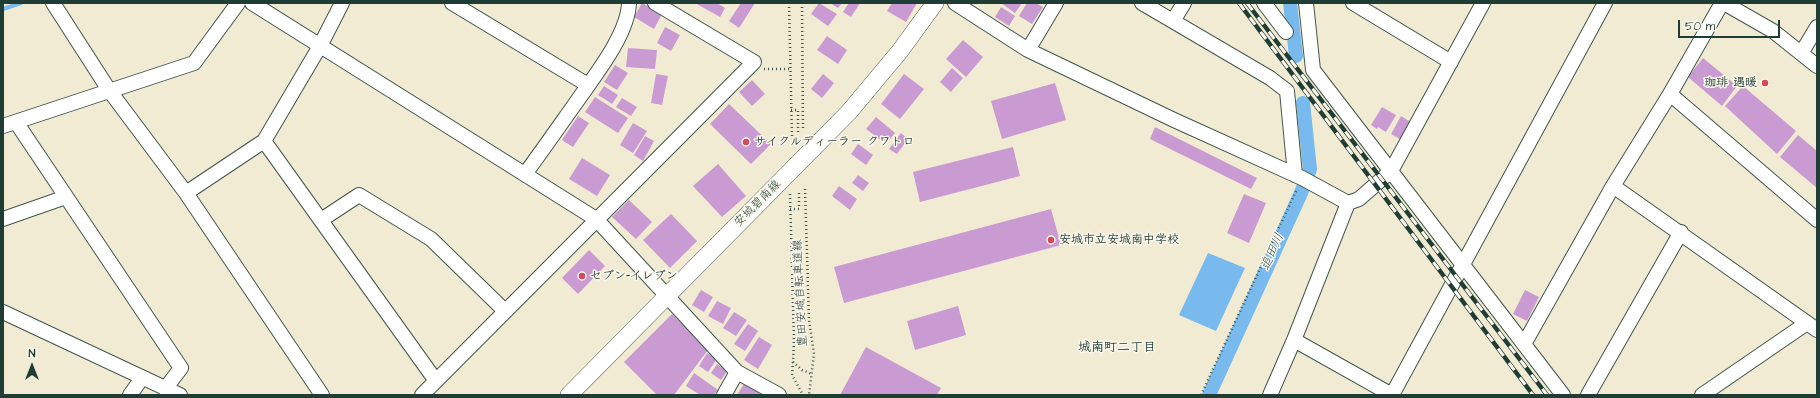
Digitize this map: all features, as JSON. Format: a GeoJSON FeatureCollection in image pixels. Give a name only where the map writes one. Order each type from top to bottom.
{"type":"FeatureCollection","features":[{"type":"Feature","properties":{"kind":"main road","name":"安城碧南線"},"geometry":{"type":"LineString","coordinates":[[569,395],[854,106],[900,51],[935,3]]}},
{"type":"Feature","properties":{"kind":"street"},"geometry":{"type":"LineString","coordinates":[[53,3],[109,90],[186,193],[322,395]]}},
{"type":"Feature","properties":{"kind":"street"},"geometry":{"type":"LineString","coordinates":[[165,389],[181,368],[66,197],[10,124],[194,63],[238,3]]}},
{"type":"Feature","properties":{"kind":"street"},"geometry":{"type":"LineString","coordinates":[[252,3],[596,219],[737,372],[779,395]]}},
{"type":"Feature","properties":{"kind":"street"},"geometry":{"type":"LineString","coordinates":[[186,193],[264,141],[320,46],[342,3]]}},
{"type":"Feature","properties":{"kind":"street"},"geometry":{"type":"LineString","coordinates":[[452,3],[474,9],[588,85]]}},
{"type":"Feature","properties":{"kind":"street"},"geometry":{"type":"LineString","coordinates":[[525,174],[588,85],[617,40],[629,14],[629,3]]}},
{"type":"Feature","properties":{"kind":"street"},"geometry":{"type":"LineString","coordinates":[[422,395],[754,62],[655,3]]}},
{"type":"Feature","properties":{"kind":"street"},"geometry":{"type":"LineString","coordinates":[[955,3],[1028,50],[1174,120],[1303,179],[1348,204]]}},
{"type":"Feature","properties":{"kind":"street"},"geometry":{"type":"LineString","coordinates":[[1028,50],[1056,3]]}},
{"type":"Feature","properties":{"kind":"street"},"geometry":{"type":"LineString","coordinates":[[1142,3],[1270,78],[1287,91],[1303,179]]}},
{"type":"Feature","properties":{"kind":"street"},"geometry":{"type":"LineString","coordinates":[[1173,21],[1184,3]]}},
{"type":"Feature","properties":{"kind":"street"},"geometry":{"type":"LineString","coordinates":[[1264,3],[1286,32]]}},
{"type":"Feature","properties":{"kind":"street"},"geometry":{"type":"LineString","coordinates":[[1306,3],[1314,70],[1563,395]]}},
{"type":"Feature","properties":{"kind":"street"},"geometry":{"type":"LineString","coordinates":[[1353,3],[1451,62]]}},
{"type":"Feature","properties":{"kind":"street"},"geometry":{"type":"LineString","coordinates":[[1270,395],[1294,340],[1348,204],[1359,199],[1391,170],[1483,3]]}},
{"type":"Feature","properties":{"kind":"street"},"geometry":{"type":"LineString","coordinates":[[1294,340],[1392,395],[1606,3]]}},
{"type":"Feature","properties":{"kind":"street"},"geometry":{"type":"LineString","coordinates":[[1524,344],[1613,186],[1670,94],[1723,3],[1773,31],[1802,52],[1817,66]]}},
{"type":"Feature","properties":{"kind":"street"},"geometry":{"type":"LineString","coordinates":[[1802,52],[1817,27]]}},
{"type":"Feature","properties":{"kind":"street"},"geometry":{"type":"LineString","coordinates":[[1670,94],[1817,220]]}},
{"type":"Feature","properties":{"kind":"street"},"geometry":{"type":"LineString","coordinates":[[264,141],[436,381]]}},
{"type":"Feature","properties":{"kind":"street"},"geometry":{"type":"LineString","coordinates":[[1613,186],[1681,232],[1812,326],[1704,395]]}},
{"type":"Feature","properties":{"kind":"street"},"geometry":{"type":"LineString","coordinates":[[321,220],[359,195],[431,239],[505,311]]}},
{"type":"Feature","properties":{"kind":"street"},"geometry":{"type":"LineString","coordinates":[[3,219],[66,197]]}},
{"type":"Feature","properties":{"kind":"street"},"geometry":{"type":"LineString","coordinates":[[1588,395],[1681,232]]}},
{"type":"Feature","properties":{"kind":"street"},"geometry":{"type":"LineString","coordinates":[[3,312],[180,395]]}},
{"type":"Feature","properties":{"kind":"street"},"geometry":{"type":"LineString","coordinates":[[724,395],[737,372]]}},
{"type":"Feature","properties":{"kind":"street"},"geometry":{"type":"LineString","coordinates":[[130,395],[142,378]]}},
{"type":"Feature","properties":{"kind":"path"},"geometry":{"type":"LineString","coordinates":[[789,3],[792,136],[802,144],[804,157]]}},
{"type":"Feature","properties":{"kind":"path"},"geometry":{"type":"LineString","coordinates":[[802,3],[803,130]]}},
{"type":"Feature","properties":{"kind":"path"},"geometry":{"type":"LineString","coordinates":[[747,69],[790,69]]}},
{"type":"Feature","properties":{"kind":"path"},"geometry":{"type":"LineString","coordinates":[[791,110],[798,110],[798,132]]}},
{"type":"Feature","properties":{"kind":"path"},"geometry":{"type":"LineString","coordinates":[[1201,395],[1303,179]]}},
{"type":"Feature","properties":{"kind":"path","name":"豊田安城自転車道線"},"geometry":{"type":"LineString","coordinates":[[805,190],[809,320],[814,354],[809,395]]}},
{"type":"Feature","properties":{"kind":"path"},"geometry":{"type":"LineString","coordinates":[[790,191],[792,375],[803,395]]}},
{"type":"Feature","properties":{"kind":"path"},"geometry":{"type":"LineString","coordinates":[[790,209],[799,209],[799,191]]}},
{"type":"Feature","properties":{"kind":"path"},"geometry":{"type":"LineString","coordinates":[[793,362],[802,370],[812,374]]}},
{"type":"Feature","properties":{"kind":"water"},"geometry":{"type":"Polygon","coordinates":[[[1208,253],[1245,268],[1216,331],[1179,315],[1208,253]]]}},
{"type":"Feature","properties":{"kind":"building"},"geometry":{"type":"Polygon","coordinates":[[[642,3],[662,14],[654,29],[634,17],[642,3]]]}},
{"type":"Feature","properties":{"kind":"building"},"geometry":{"type":"Polygon","coordinates":[[[695,3],[717,3],[725,8],[720,17],[695,3]]]}},
{"type":"Feature","properties":{"kind":"building"},"geometry":{"type":"Polygon","coordinates":[[[741,3],[755,3],[739,28],[729,21],[741,3]]]}},
{"type":"Feature","properties":{"kind":"building"},"geometry":{"type":"Polygon","coordinates":[[[819,3],[837,14],[828,26],[811,14],[819,3]]]}},
{"type":"Feature","properties":{"kind":"building"},"geometry":{"type":"Polygon","coordinates":[[[830,3],[842,3],[838,8],[830,3]]]}},
{"type":"Feature","properties":{"kind":"building"},"geometry":{"type":"Polygon","coordinates":[[[849,3],[860,3],[851,17],[843,12],[849,3]]]}},
{"type":"Feature","properties":{"kind":"building"},"geometry":{"type":"Polygon","coordinates":[[[892,3],[917,3],[906,22],[887,11],[892,3]]]}},
{"type":"Feature","properties":{"kind":"building"},"geometry":{"type":"Polygon","coordinates":[[[1001,3],[1022,3],[1015,13],[1001,3]]]}},
{"type":"Feature","properties":{"kind":"building"},"geometry":{"type":"Polygon","coordinates":[[[1027,3],[1036,3],[1043,7],[1032,24],[1019,16],[1027,3]]]}},
{"type":"Feature","properties":{"kind":"building"},"geometry":{"type":"Polygon","coordinates":[[[1001,7],[1015,16],[1009,26],[995,17],[1001,7]]]}},
{"type":"Feature","properties":{"kind":"building"},"geometry":{"type":"Polygon","coordinates":[[[665,27],[680,35],[671,51],[657,43],[665,27]]]}},
{"type":"Feature","properties":{"kind":"building"},"geometry":{"type":"Polygon","coordinates":[[[827,36],[847,50],[838,64],[817,50],[827,36]]]}},
{"type":"Feature","properties":{"kind":"building"},"geometry":{"type":"Polygon","coordinates":[[[963,40],[983,57],[966,77],[946,59],[963,40]]]}},
{"type":"Feature","properties":{"kind":"building"},"geometry":{"type":"Polygon","coordinates":[[[628,48],[657,50],[655,69],[626,67],[628,48]]]}},
{"type":"Feature","properties":{"kind":"building"},"geometry":{"type":"Polygon","coordinates":[[[1703,58],[1737,86],[1722,106],[1688,77],[1703,58]]]}},
{"type":"Feature","properties":{"kind":"building"},"geometry":{"type":"Polygon","coordinates":[[[615,65],[628,73],[617,90],[604,82],[615,65]]]}},
{"type":"Feature","properties":{"kind":"building"},"geometry":{"type":"Polygon","coordinates":[[[952,68],[963,78],[951,92],[940,82],[952,68]]]}},
{"type":"Feature","properties":{"kind":"building"},"geometry":{"type":"Polygon","coordinates":[[[656,74],[668,76],[662,105],[651,103],[656,74]]]}},
{"type":"Feature","properties":{"kind":"building"},"geometry":{"type":"Polygon","coordinates":[[[823,74],[834,83],[822,98],[811,89],[823,74]]]}},
{"type":"Feature","properties":{"kind":"building"},"geometry":{"type":"Polygon","coordinates":[[[904,74],[924,89],[900,119],[881,104],[904,74]]]}},
{"type":"Feature","properties":{"kind":"building"},"geometry":{"type":"Polygon","coordinates":[[[752,80],[765,94],[752,106],[739,92],[752,80]]]}},
{"type":"Feature","properties":{"kind":"building"},"geometry":{"type":"Polygon","coordinates":[[[1055,83],[1066,120],[1002,139],[991,101],[1055,83]]]}},
{"type":"Feature","properties":{"kind":"building"},"geometry":{"type":"Polygon","coordinates":[[[604,86],[618,95],[612,104],[598,95],[604,86]]]}},
{"type":"Feature","properties":{"kind":"building"},"geometry":{"type":"Polygon","coordinates":[[[1743,86],[1796,131],[1777,154],[1725,106],[1743,86]]]}},
{"type":"Feature","properties":{"kind":"building"},"geometry":{"type":"Polygon","coordinates":[[[595,97],[628,118],[618,133],[585,112],[595,97]]]}},
{"type":"Feature","properties":{"kind":"building"},"geometry":{"type":"Polygon","coordinates":[[[622,98],[637,107],[631,116],[616,107],[622,98]]]}},
{"type":"Feature","properties":{"kind":"building"},"geometry":{"type":"Polygon","coordinates":[[[729,104],[771,144],[751,164],[710,124],[729,104]]]}},
{"type":"Feature","properties":{"kind":"building"},"geometry":{"type":"Polygon","coordinates":[[[1382,107],[1396,115],[1386,132],[1371,125],[1382,107]]]}},
{"type":"Feature","properties":{"kind":"building"},"geometry":{"type":"Polygon","coordinates":[[[578,116],[589,123],[573,147],[562,140],[578,116]]]}},
{"type":"Feature","properties":{"kind":"building"},"geometry":{"type":"Polygon","coordinates":[[[1401,116],[1414,124],[1405,142],[1391,134],[1401,116]]]}},
{"type":"Feature","properties":{"kind":"building"},"geometry":{"type":"Polygon","coordinates":[[[876,117],[895,133],[886,144],[866,129],[876,117]]]}},
{"type":"Feature","properties":{"kind":"building"},"geometry":{"type":"Polygon","coordinates":[[[633,123],[647,131],[633,153],[620,145],[633,123]]]}},
{"type":"Feature","properties":{"kind":"building"},"geometry":{"type":"Polygon","coordinates":[[[1155,127],[1257,178],[1251,189],[1150,139],[1155,127]]]}},
{"type":"Feature","properties":{"kind":"building"},"geometry":{"type":"Polygon","coordinates":[[[901,133],[908,139],[897,154],[889,149],[901,133]]]}},
{"type":"Feature","properties":{"kind":"building"},"geometry":{"type":"Polygon","coordinates":[[[1798,135],[1817,151],[1817,188],[1780,157],[1798,135]]]}},
{"type":"Feature","properties":{"kind":"building"},"geometry":{"type":"Polygon","coordinates":[[[645,136],[654,141],[643,161],[634,155],[645,136]]]}},
{"type":"Feature","properties":{"kind":"building"},"geometry":{"type":"Polygon","coordinates":[[[858,144],[873,155],[866,165],[851,154],[858,144]]]}},
{"type":"Feature","properties":{"kind":"building"},"geometry":{"type":"Polygon","coordinates":[[[1013,147],[1020,176],[920,202],[913,172],[1013,147]]]}},
{"type":"Feature","properties":{"kind":"building"},"geometry":{"type":"Polygon","coordinates":[[[582,158],[610,175],[597,196],[569,179],[582,158]]]}},
{"type":"Feature","properties":{"kind":"building"},"geometry":{"type":"Polygon","coordinates":[[[718,164],[746,196],[722,217],[693,186],[718,164]]]}},
{"type":"Feature","properties":{"kind":"building"},"geometry":{"type":"Polygon","coordinates":[[[858,175],[869,183],[863,191],[852,183],[858,175]]]}},
{"type":"Feature","properties":{"kind":"building"},"geometry":{"type":"Polygon","coordinates":[[[839,186],[857,199],[850,210],[832,196],[839,186]]]}},
{"type":"Feature","properties":{"kind":"building"},"geometry":{"type":"Polygon","coordinates":[[[1244,194],[1266,203],[1249,243],[1227,233],[1244,194]]]}},
{"type":"Feature","properties":{"kind":"building"},"geometry":{"type":"Polygon","coordinates":[[[629,200],[652,222],[636,239],[612,217],[629,200]]]}},
{"type":"Feature","properties":{"kind":"building"},"geometry":{"type":"Polygon","coordinates":[[[1051,209],[1061,245],[844,303],[834,267],[1051,209]]]}},
{"type":"Feature","properties":{"kind":"building"},"geometry":{"type":"Polygon","coordinates":[[[671,214],[697,241],[670,268],[643,240],[671,214]]]}},
{"type":"Feature","properties":{"kind":"building"},"geometry":{"type":"Polygon","coordinates":[[[589,250],[605,266],[578,294],[562,278],[589,250]]]}},
{"type":"Feature","properties":{"kind":"building"},"geometry":{"type":"Polygon","coordinates":[[[701,290],[713,297],[704,312],[692,305],[701,290]]]}},
{"type":"Feature","properties":{"kind":"building"},"geometry":{"type":"Polygon","coordinates":[[[1525,290],[1539,297],[1527,321],[1513,314],[1525,290]]]}},
{"type":"Feature","properties":{"kind":"building"},"geometry":{"type":"Polygon","coordinates":[[[717,301],[731,308],[723,324],[708,316],[717,301]]]}},
{"type":"Feature","properties":{"kind":"building"},"geometry":{"type":"Polygon","coordinates":[[[958,306],[966,335],[915,350],[907,321],[958,306]]]}},
{"type":"Feature","properties":{"kind":"building"},"geometry":{"type":"Polygon","coordinates":[[[734,312],[747,320],[736,336],[723,328],[734,312]]]}},
{"type":"Feature","properties":{"kind":"building"},"geometry":{"type":"Polygon","coordinates":[[[672,314],[708,350],[674,395],[657,395],[624,362],[672,314]]]}},
{"type":"Feature","properties":{"kind":"building"},"geometry":{"type":"Polygon","coordinates":[[[748,324],[758,331],[745,351],[734,344],[748,324]]]}},
{"type":"Feature","properties":{"kind":"building"},"geometry":{"type":"Polygon","coordinates":[[[759,337],[772,345],[758,369],[744,360],[759,337]]]}},
{"type":"Feature","properties":{"kind":"building"},"geometry":{"type":"Polygon","coordinates":[[[866,347],[941,388],[937,395],[840,395],[866,347]]]}},
{"type":"Feature","properties":{"kind":"building"},"geometry":{"type":"Polygon","coordinates":[[[707,353],[717,359],[708,372],[699,366],[707,353]]]}},
{"type":"Feature","properties":{"kind":"building"},"geometry":{"type":"Polygon","coordinates":[[[717,364],[727,371],[721,380],[711,373],[717,364]]]}},
{"type":"Feature","properties":{"kind":"building"},"geometry":{"type":"Polygon","coordinates":[[[694,373],[718,390],[714,395],[700,395],[686,386],[694,373]]]}},
{"type":"Feature","properties":{"kind":"building"},"geometry":{"type":"Polygon","coordinates":[[[744,384],[760,393],[759,395],[737,395],[744,384]]]}},
{"type":"Feature","properties":{"kind":"waterway"},"geometry":{"type":"LineString","coordinates":[[3,9],[21,3]]}},
{"type":"Feature","properties":{"kind":"waterway","name":"追田川"},"geometry":{"type":"LineString","coordinates":[[1290,3],[1296,56]]}},
{"type":"Feature","properties":{"kind":"waterway","name":"追田川"},"geometry":{"type":"LineString","coordinates":[[1209,395],[1301,193],[1310,169],[1303,103]]}},
{"type":"Feature","properties":{"kind":"railway"},"geometry":{"type":"LineString","coordinates":[[1239,3],[1533,395]]}},
{"type":"Feature","properties":{"kind":"railway"},"geometry":{"type":"LineString","coordinates":[[1247,3],[1547,395]]}},
{"type":"Feature","properties":{"kind":"place","name":"珈琲 遇暖"},"geometry":{"type":"Point","coordinates":[1765,83]}},
{"type":"Feature","properties":{"kind":"place","name":"サイクルディーラー クワトロ"},"geometry":{"type":"Point","coordinates":[746,142]}},
{"type":"Feature","properties":{"kind":"place","name":"安城市立安城南中学校"},"geometry":{"type":"Point","coordinates":[1051,240]}},
{"type":"Feature","properties":{"kind":"place","name":"セブン-イレブン"},"geometry":{"type":"Point","coordinates":[582,276]}},
{"type":"Feature","properties":{"kind":"district","name":"城南町二丁目"},"geometry":{"type":"Point","coordinates":[1117,348]}}]}
